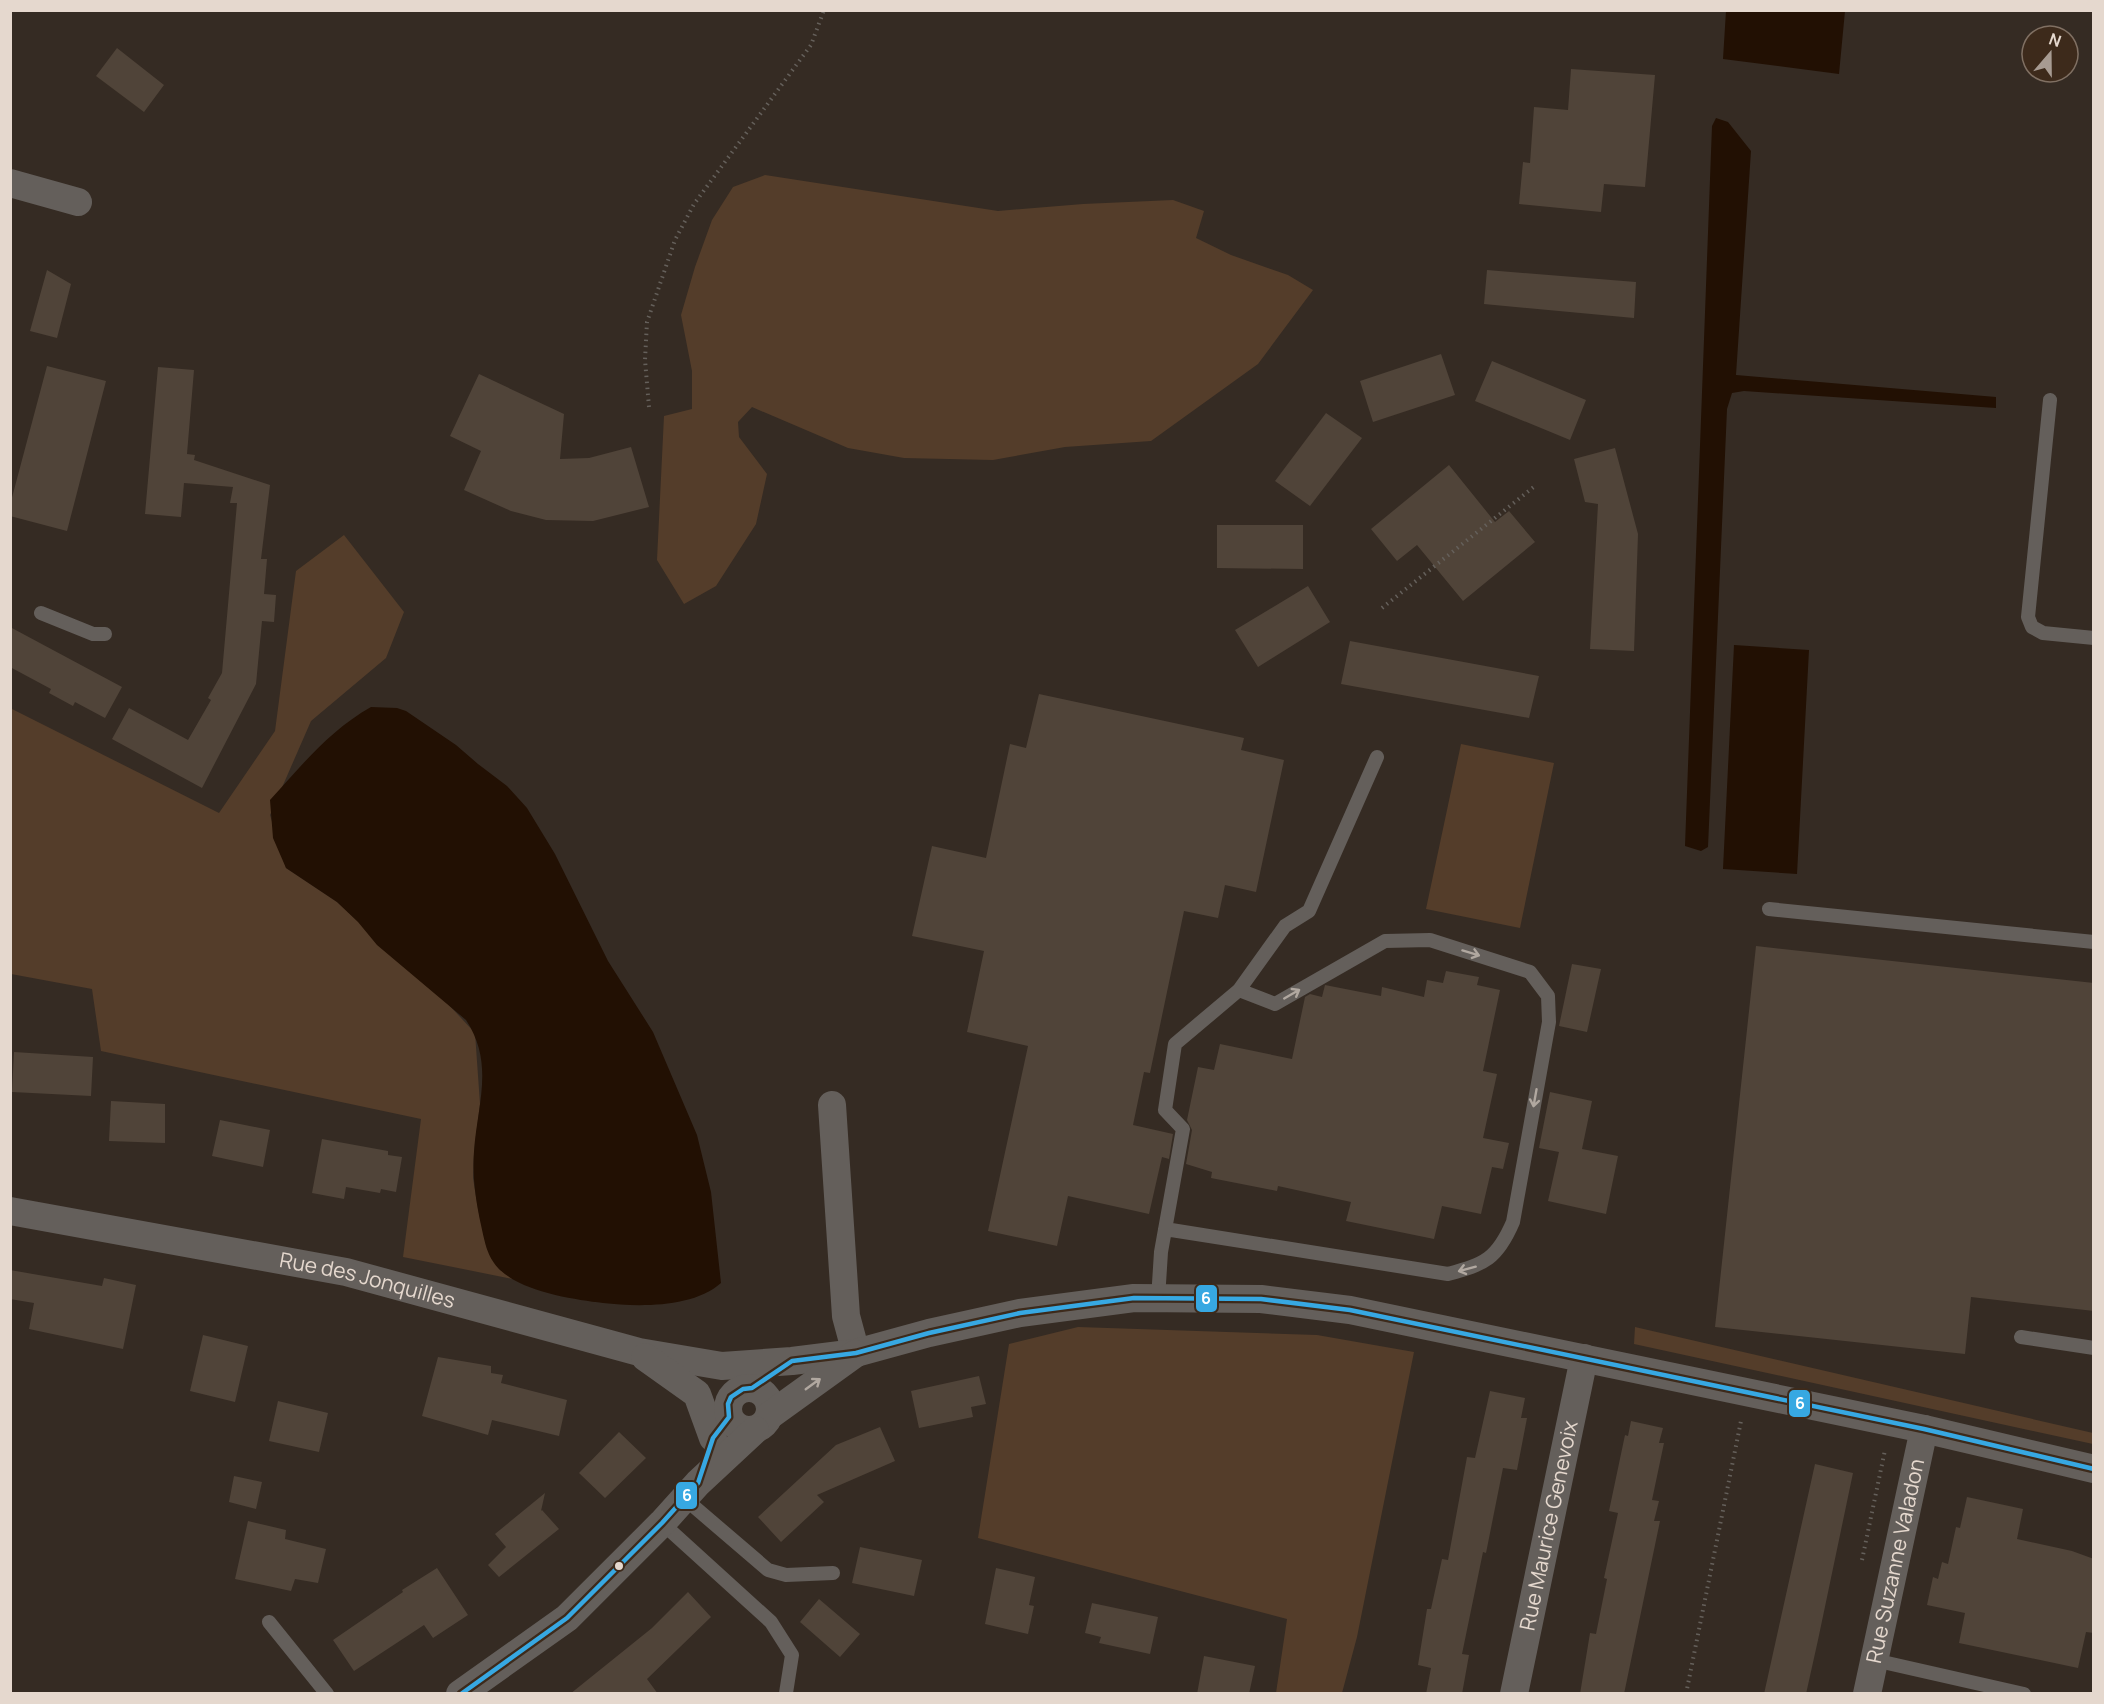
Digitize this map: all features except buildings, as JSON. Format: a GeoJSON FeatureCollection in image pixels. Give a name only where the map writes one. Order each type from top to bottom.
{"type":"FeatureCollection","features":[{"type":"Feature","properties":{"kind":"street"},"geometry":{"type":"LineString","coordinates":[[10,183],[78,202]]}},
{"type":"Feature","properties":{"kind":"street"},"geometry":{"type":"LineString","coordinates":[[832,1105],[846,1316],[856,1353]]}},
{"type":"Feature","properties":{"kind":"street","name":"Rue des Jonquilles"},"geometry":{"type":"LineString","coordinates":[[10,1211],[346,1272],[639,1352],[722,1366],[856,1353],[929,1333],[1020,1313],[1134,1298],[1261,1299],[1350,1310],[1924,1429],[2094,1469]]}},
{"type":"Feature","properties":{"kind":"street"},"geometry":{"type":"LineString","coordinates":[[639,1352],[697,1394],[723,1422],[749,1430],[762,1423],[770,1408],[765,1395],[751,1388],[736,1392],[728,1404],[723,1422],[691,1490]]}},
{"type":"Feature","properties":{"kind":"street","name":"Rue des Jonquilles"},"geometry":{"type":"LineString","coordinates":[[460,1694],[488,1685],[567,1618],[662,1523],[691,1490],[762,1423],[856,1353]]}},
{"type":"Feature","properties":{"kind":"street","name":"Rue Maurice Genevoix"},"geometry":{"type":"LineString","coordinates":[[1514,1694],[1584,1358]]}},
{"type":"Feature","properties":{"kind":"street","name":"Rue des Jonquilles"},"geometry":{"type":"LineString","coordinates":[[722,1366],[751,1388],[792,1361]]}},
{"type":"Feature","properties":{"kind":"street","name":"Rue Suzanne Valadon"},"geometry":{"type":"LineString","coordinates":[[1867,1694],[1924,1429]]}},
{"type":"Feature","properties":{"kind":"lane"},"geometry":{"type":"LineString","coordinates":[[2050,400],[2028,617],[2032,627],[2043,633],[2094,638]]}},
{"type":"Feature","properties":{"kind":"lane"},"geometry":{"type":"LineString","coordinates":[[41,613],[93,634],[105,634]]}},
{"type":"Feature","properties":{"kind":"lane"},"geometry":{"type":"LineString","coordinates":[[1158,1299],[1161,1252],[1183,1129],[1165,1110],[1175,1044],[1239,990],[1285,926],[1309,911],[1377,757]]}},
{"type":"Feature","properties":{"kind":"lane"},"geometry":{"type":"LineString","coordinates":[[1769,909],[2094,942]]}},
{"type":"Feature","properties":{"kind":"lane"},"geometry":{"type":"LineString","coordinates":[[1165,1229],[1448,1274],[1476,1267],[1494,1254],[1505,1242],[1513,1222],[1549,1022],[1548,996],[1530,972],[1430,940],[1385,941],[1275,1004],[1239,990]]}},
{"type":"Feature","properties":{"kind":"lane"},"geometry":{"type":"LineString","coordinates":[[2021,1337],[2094,1348]]}},
{"type":"Feature","properties":{"kind":"lane"},"geometry":{"type":"LineString","coordinates":[[691,1490],[768,1570],[786,1575],[833,1573]]}},
{"type":"Feature","properties":{"kind":"lane"},"geometry":{"type":"LineString","coordinates":[[662,1523],[771,1622],[792,1655],[786,1693]]}},
{"type":"Feature","properties":{"kind":"lane"},"geometry":{"type":"LineString","coordinates":[[269,1622],[327,1694]]}},
{"type":"Feature","properties":{"kind":"lane"},"geometry":{"type":"LineString","coordinates":[[1874,1660],[2024,1694]]}},
{"type":"Feature","properties":{"kind":"path"},"geometry":{"type":"LineString","coordinates":[[649,407],[645,360],[647,322],[675,240],[694,204],[811,45],[824,10]]}},
{"type":"Feature","properties":{"kind":"path"},"geometry":{"type":"LineString","coordinates":[[1382,608],[1534,486]]}},
{"type":"Feature","properties":{"kind":"path"},"geometry":{"type":"LineString","coordinates":[[1686,1694],[1742,1420]]}},
{"type":"Feature","properties":{"kind":"shaded area"},"geometry":{"type":"Polygon","coordinates":[[[1726,11],[1845,11],[1839,74],[1723,59],[1726,11]]]}},
{"type":"Feature","properties":{"kind":"shaded area"},"geometry":{"type":"Polygon","coordinates":[[[1716,118],[1728,122],[1751,151],[1736,375],[1996,397],[1996,408],[1744,391],[1732,393],[1727,409],[1708,847],[1701,851],[1685,846],[1712,126],[1716,118]]]}},
{"type":"Feature","properties":{"kind":"shaded area"},"geometry":{"type":"Polygon","coordinates":[[[765,175],[998,211],[1173,200],[1204,211],[1196,238],[1231,255],[1288,275],[1313,290],[1258,364],[1151,441],[1065,447],[993,460],[904,458],[848,448],[752,407],[738,422],[739,437],[767,474],[756,524],[716,586],[684,604],[657,560],[664,416],[692,409],[692,371],[681,315],[712,220],[733,187],[765,175]]]}},
{"type":"Feature","properties":{"kind":"shaded area"},"geometry":{"type":"Polygon","coordinates":[[[344,535],[404,612],[386,658],[311,721],[270,815],[286,868],[337,902],[448,1004],[475,1033],[480,1104],[473,1178],[487,1249],[499,1269],[513,1279],[403,1257],[421,1119],[101,1051],[92,989],[11,974],[10,708],[219,813],[275,731],[296,571],[344,535]]]}},
{"type":"Feature","properties":{"kind":"shaded area"},"geometry":{"type":"Polygon","coordinates":[[[1734,645],[1809,650],[1797,874],[1723,869],[1734,645]]]}},
{"type":"Feature","properties":{"kind":"shaded area"},"geometry":{"type":"Polygon","coordinates":[[[371,707],[397,708],[406,711],[456,745],[507,786],[527,808],[555,854],[608,961],[653,1032],[697,1135],[711,1192],[721,1283],[709,1291],[696,1297],[665,1304],[632,1305],[590,1301],[560,1296],[529,1287],[503,1273],[491,1259],[481,1225],[474,1180],[474,1152],[482,1085],[480,1053],[475,1036],[466,1020],[377,945],[337,902],[286,868],[273,838],[270,800],[342,726],[371,707]]]}},
{"type":"Feature","properties":{"kind":"shaded area"},"geometry":{"type":"Polygon","coordinates":[[[1461,744],[1554,763],[1520,928],[1426,909],[1461,744]]]}},
{"type":"Feature","properties":{"kind":"shaded area"},"geometry":{"type":"Polygon","coordinates":[[[1078,1327],[1317,1335],[1414,1352],[1357,1637],[1342,1693],[1276,1693],[1287,1619],[978,1538],[1009,1344],[1078,1327]]]}},
{"type":"Feature","properties":{"kind":"shaded area"},"geometry":{"type":"Polygon","coordinates":[[[1635,1327],[2093,1433],[2093,1444],[1634,1344],[1635,1327]]]}},
{"type":"Feature","properties":{"kind":"transit line","name":"6"},"geometry":{"type":"LineString","coordinates":[[461,1694],[567,1618],[662,1523],[698,1483],[713,1438],[729,1417],[728,1404],[731,1397],[743,1389],[752,1388],[792,1361],[856,1353],[929,1333],[1020,1313],[1134,1298],[1261,1299],[1350,1310],[1924,1429],[2094,1469]]}}]}
